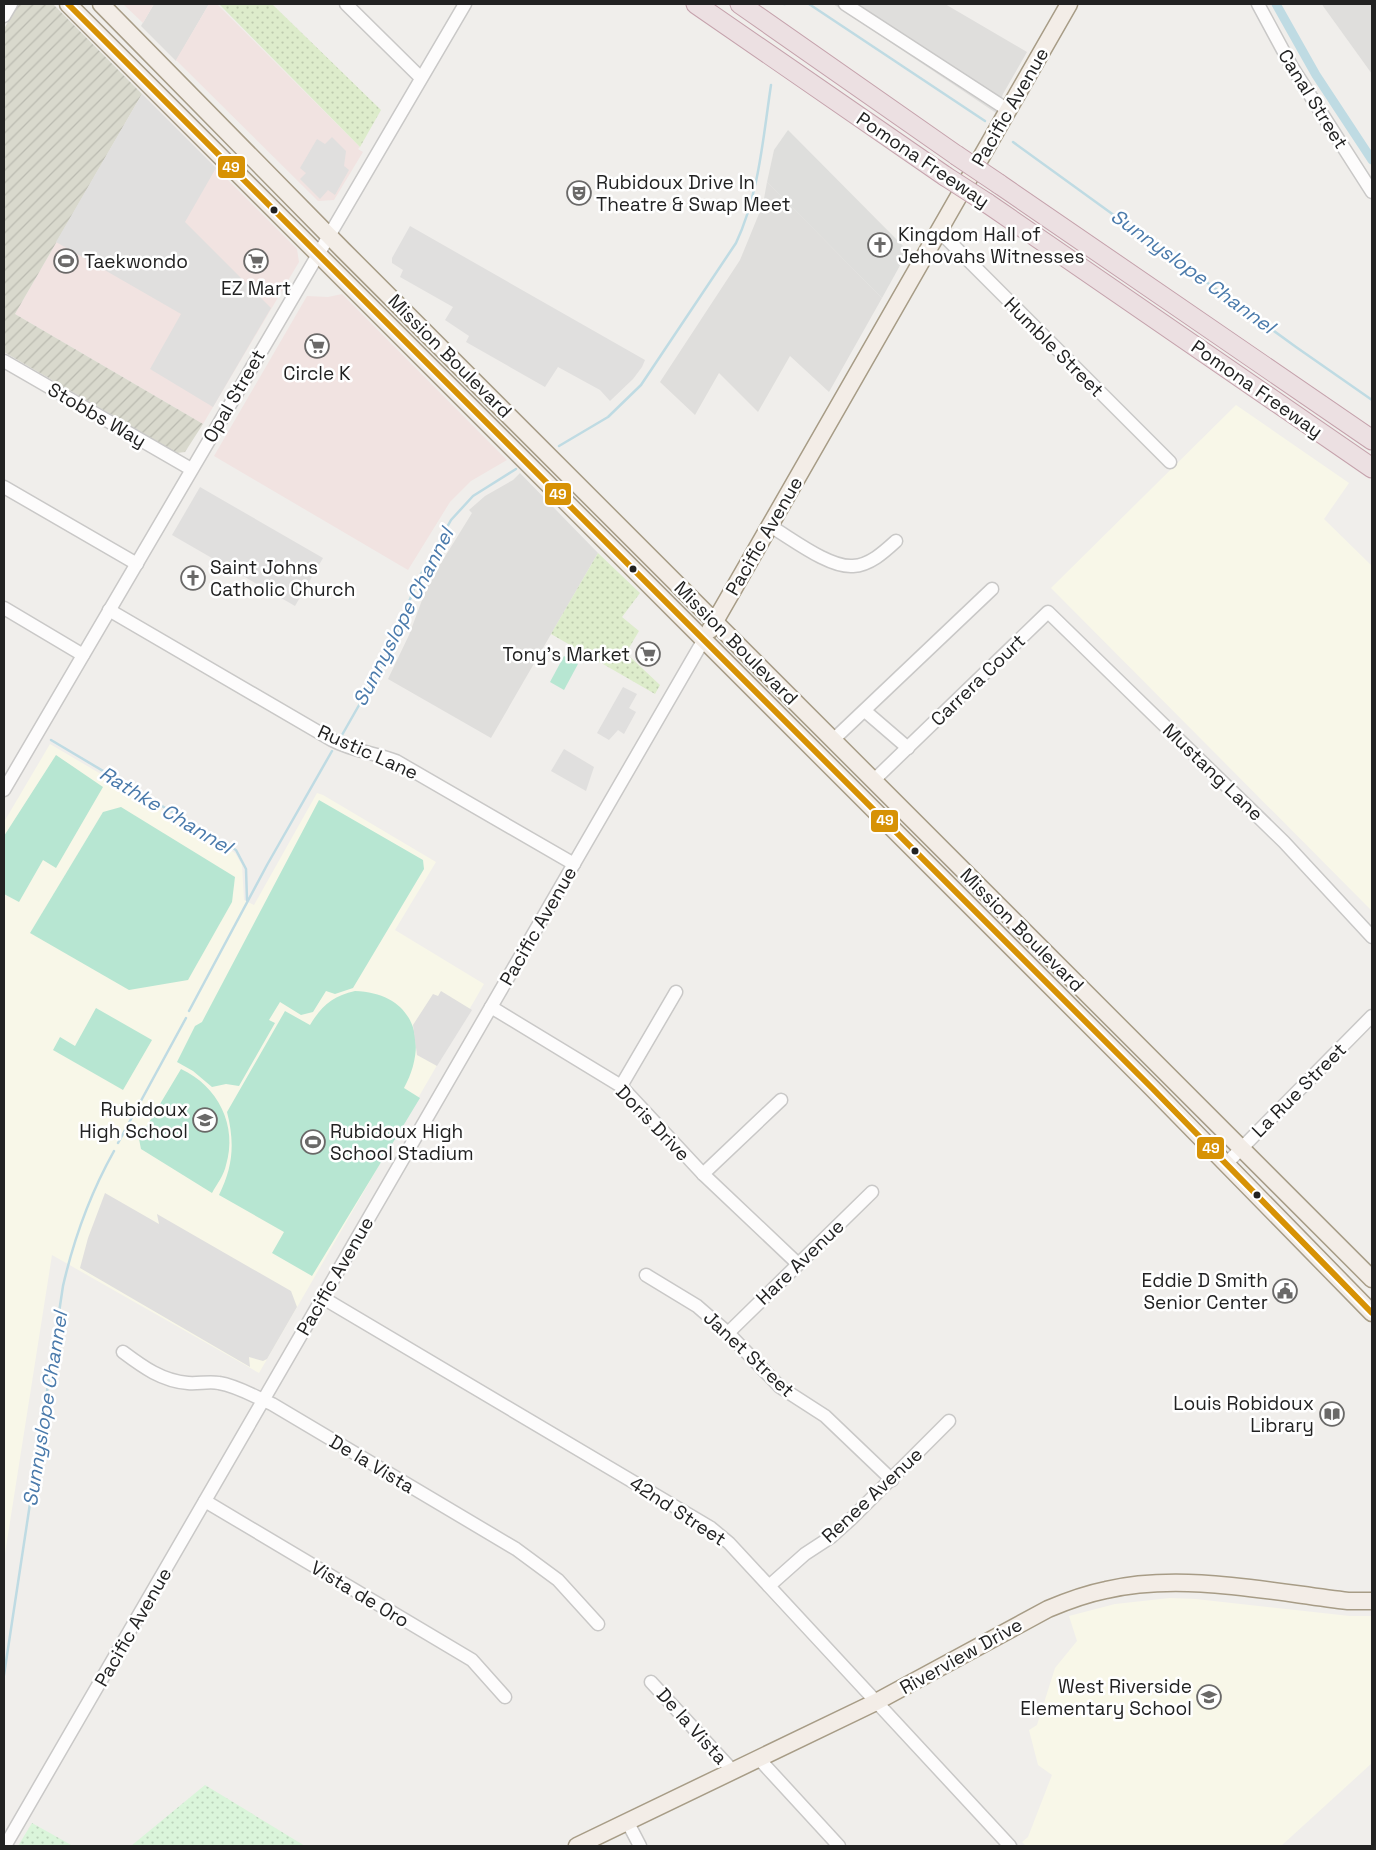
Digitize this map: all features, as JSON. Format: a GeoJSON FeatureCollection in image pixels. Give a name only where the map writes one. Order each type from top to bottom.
{"type":"FeatureCollection","features":[{"type":"Feature","properties":{"kind":"highway","name":"Pomona Freeway"},"geometry":{"type":"LineString","coordinates":[[696,4],[1372,468]]}},
{"type":"Feature","properties":{"kind":"highway","name":"Pomona Freeway"},"geometry":{"type":"LineString","coordinates":[[740,4],[956,155],[1372,440]]}},
{"type":"Feature","properties":{"kind":"main road","name":"Mission Boulevard"},"geometry":{"type":"LineString","coordinates":[[68,4],[1226,1164],[1372,1313]]}},
{"type":"Feature","properties":{"kind":"main road","name":"Mission Boulevard"},"geometry":{"type":"LineString","coordinates":[[101,4],[1372,1280]]}},
{"type":"Feature","properties":{"kind":"main road","name":"Pacific Avenue"},"geometry":{"type":"LineString","coordinates":[[703,641],[1008,110],[1064,5]]}},
{"type":"Feature","properties":{"kind":"main road","name":"Riverview Drive"},"geometry":{"type":"LineString","coordinates":[[577,1846],[876,1702],[1048,1609],[1107,1589],[1157,1583],[1198,1584],[1348,1601],[1372,1601]]}},
{"type":"Feature","properties":{"kind":"street"},"geometry":{"type":"LineString","coordinates":[[4,16],[11,4]]}},
{"type":"Feature","properties":{"kind":"street"},"geometry":{"type":"LineString","coordinates":[[346,4],[421,78]]}},
{"type":"Feature","properties":{"kind":"street","name":"Opal Street"},"geometry":{"type":"LineString","coordinates":[[4,790],[465,4]]}},
{"type":"Feature","properties":{"kind":"street"},"geometry":{"type":"LineString","coordinates":[[845,4],[1008,110]]}},
{"type":"Feature","properties":{"kind":"street","name":"Canal Street"},"geometry":{"type":"LineString","coordinates":[[1258,4],[1292,68],[1372,192]]}},
{"type":"Feature","properties":{"kind":"street","name":"Humble Street"},"geometry":{"type":"LineString","coordinates":[[939,231],[1170,462]]}},
{"type":"Feature","properties":{"kind":"street","name":"Stobbs Way"},"geometry":{"type":"LineString","coordinates":[[4,361],[191,469]]}},
{"type":"Feature","properties":{"kind":"street"},"geometry":{"type":"LineString","coordinates":[[4,487],[137,564]]}},
{"type":"Feature","properties":{"kind":"street"},"geometry":{"type":"LineString","coordinates":[[770,526],[832,562],[853,566],[871,561],[896,541]]}},
{"type":"Feature","properties":{"kind":"street"},"geometry":{"type":"LineString","coordinates":[[833,740],[992,589]]}},
{"type":"Feature","properties":{"kind":"street"},"geometry":{"type":"LineString","coordinates":[[4,608],[83,655]]}},
{"type":"Feature","properties":{"kind":"street","name":"Rustic Lane"},"geometry":{"type":"LineString","coordinates":[[109,610],[332,740],[360,752],[380,755],[396,761],[574,864]]}},
{"type":"Feature","properties":{"kind":"street","name":"Carrera Court"},"geometry":{"type":"LineString","coordinates":[[874,781],[1048,612]]}},
{"type":"Feature","properties":{"kind":"street","name":"Mustang Lane"},"geometry":{"type":"LineString","coordinates":[[1048,612],[1284,842],[1372,937]]}},
{"type":"Feature","properties":{"kind":"street","name":"Pacific Avenue"},"geometry":{"type":"LineString","coordinates":[[5,1846],[703,641]]}},
{"type":"Feature","properties":{"kind":"street"},"geometry":{"type":"LineString","coordinates":[[865,711],[908,748]]}},
{"type":"Feature","properties":{"kind":"street"},"geometry":{"type":"LineString","coordinates":[[621,1086],[676,992]]}},
{"type":"Feature","properties":{"kind":"street","name":"Doris Drive"},"geometry":{"type":"LineString","coordinates":[[491,1007],[621,1086],[703,1174],[797,1263]]}},
{"type":"Feature","properties":{"kind":"street","name":"La Rue Street"},"geometry":{"type":"LineString","coordinates":[[1226,1164],[1372,1016]]}},
{"type":"Feature","properties":{"kind":"street"},"geometry":{"type":"LineString","coordinates":[[703,1174],[781,1100]]}},
{"type":"Feature","properties":{"kind":"street","name":"Hare Avenue"},"geometry":{"type":"LineString","coordinates":[[728,1333],[797,1263],[872,1192]]}},
{"type":"Feature","properties":{"kind":"street","name":"Janet Street"},"geometry":{"type":"LineString","coordinates":[[646,1275],[697,1306],[728,1333],[780,1387],[825,1416],[892,1480]]}},
{"type":"Feature","properties":{"kind":"street","name":"42nd Street"},"geometry":{"type":"LineString","coordinates":[[322,1298],[711,1528],[729,1543],[1010,1846]]}},
{"type":"Feature","properties":{"kind":"street","name":"De la Vista"},"geometry":{"type":"LineString","coordinates":[[123,1352],[148,1371],[171,1380],[189,1383],[218,1382],[240,1389],[264,1401],[516,1549],[558,1580],[598,1624]]}},
{"type":"Feature","properties":{"kind":"street","name":"Renee Avenue"},"geometry":{"type":"LineString","coordinates":[[769,1586],[805,1554],[831,1537],[892,1480],[949,1421]]}},
{"type":"Feature","properties":{"kind":"street","name":"Vista de Oro"},"geometry":{"type":"LineString","coordinates":[[205,1502],[472,1660],[505,1697]]}},
{"type":"Feature","properties":{"kind":"street","name":"De la Vista"},"geometry":{"type":"LineString","coordinates":[[651,1682],[733,1771]]}},
{"type":"Feature","properties":{"kind":"street","name":"De la Vista"},"geometry":{"type":"LineString","coordinates":[[759,1759],[839,1846]]}},
{"type":"Feature","properties":{"kind":"street"},"geometry":{"type":"LineString","coordinates":[[627,1821],[640,1846]]}},
{"type":"Feature","properties":{"kind":"shaded area"},"geometry":{"type":"Polygon","coordinates":[[[18,4],[53,4],[142,94],[15,314],[203,424],[185,452],[177,453],[4,352],[4,29],[18,4]]]}},
{"type":"Feature","properties":{"kind":"shaded area"},"geometry":{"type":"Polygon","coordinates":[[[123,4],[154,4],[143,23],[123,4]]]}},
{"type":"Feature","properties":{"kind":"shaded area"},"geometry":{"type":"Polygon","coordinates":[[[154,4],[209,4],[176,61],[141,26],[154,4]]]}},
{"type":"Feature","properties":{"kind":"shaded area"},"geometry":{"type":"Polygon","coordinates":[[[209,4],[217,4],[360,147],[358,149],[363,152],[334,200],[318,201],[176,60],[209,4]]]}},
{"type":"Feature","properties":{"kind":"shaded area"},"geometry":{"type":"Polygon","coordinates":[[[833,4],[945,4],[1027,52],[1003,94],[996,113],[833,4]]]}},
{"type":"Feature","properties":{"kind":"shaded area"},"geometry":{"type":"Polygon","coordinates":[[[1322,4],[1372,4],[1372,74],[1323,6],[1322,4]]]}},
{"type":"Feature","properties":{"kind":"shaded area"},"geometry":{"type":"Polygon","coordinates":[[[142,94],[297,249],[299,262],[203,424],[15,314],[142,94]]]}},
{"type":"Feature","properties":{"kind":"shaded area"},"geometry":{"type":"Polygon","coordinates":[[[142,94],[216,168],[185,222],[271,308],[213,407],[150,369],[181,314],[56,242],[142,94]]]}},
{"type":"Feature","properties":{"kind":"shaded area"},"geometry":{"type":"Polygon","coordinates":[[[788,130],[908,251],[882,298],[767,182],[774,150],[788,130]]]}},
{"type":"Feature","properties":{"kind":"shaded area"},"geometry":{"type":"Polygon","coordinates":[[[332,137],[346,151],[344,166],[349,170],[335,195],[328,190],[320,199],[300,179],[306,173],[300,168],[317,139],[325,144],[332,137]]]}},
{"type":"Feature","properties":{"kind":"shaded area"},"geometry":{"type":"Polygon","coordinates":[[[767,182],[882,298],[829,392],[790,356],[758,412],[719,373],[695,415],[660,382],[740,260],[763,204],[767,182]]]}},
{"type":"Feature","properties":{"kind":"shaded area"},"geometry":{"type":"Polygon","coordinates":[[[410,226],[645,360],[642,367],[633,379],[610,401],[600,390],[558,367],[545,387],[466,342],[469,336],[445,320],[453,307],[400,277],[403,270],[392,263],[392,258],[410,226]]]}},
{"type":"Feature","properties":{"kind":"shaded area"},"geometry":{"type":"Polygon","coordinates":[[[342,294],[507,460],[471,481],[450,502],[408,570],[214,456],[307,296],[328,297],[342,294]]]}},
{"type":"Feature","properties":{"kind":"shaded area"},"geometry":{"type":"Polygon","coordinates":[[[1236,405],[1349,483],[1324,519],[1372,566],[1372,911],[1051,588],[1236,405]]]}},
{"type":"Feature","properties":{"kind":"shaded area"},"geometry":{"type":"Polygon","coordinates":[[[520,473],[598,553],[491,738],[388,679],[409,635],[428,584],[472,513],[469,510],[485,496],[513,480],[520,473]]]}},
{"type":"Feature","properties":{"kind":"shaded area"},"geometry":{"type":"Polygon","coordinates":[[[200,487],[323,558],[295,606],[172,535],[200,487]]]}},
{"type":"Feature","properties":{"kind":"shaded area"},"geometry":{"type":"Polygon","coordinates":[[[623,687],[637,694],[629,708],[636,712],[624,734],[618,730],[609,740],[597,733],[623,687]]]}},
{"type":"Feature","properties":{"kind":"shaded area","name":"Rubidoux High School"},"geometry":{"type":"Polygon","coordinates":[[[50,744],[235,853],[242,865],[244,900],[254,905],[317,793],[323,795],[436,862],[395,930],[484,984],[259,1373],[52,1255],[4,1560],[4,822],[50,744]]]}},
{"type":"Feature","properties":{"kind":"shaded area"},"geometry":{"type":"Polygon","coordinates":[[[564,749],[594,767],[586,791],[551,771],[564,749]]]}},
{"type":"Feature","properties":{"kind":"shaded area"},"geometry":{"type":"Polygon","coordinates":[[[441,991],[472,1010],[437,1066],[417,1055],[413,1025],[433,994],[438,996],[441,991]]]}},
{"type":"Feature","properties":{"kind":"shaded area"},"geometry":{"type":"Polygon","coordinates":[[[105,1193],[159,1224],[157,1214],[291,1291],[297,1307],[267,1359],[263,1361],[249,1357],[250,1367],[80,1268],[88,1238],[105,1193]]]}},
{"type":"Feature","properties":{"kind":"shaded area","name":"West Riverside Elementary School"},"geometry":{"type":"Polygon","coordinates":[[[1170,1598],[1196,1599],[1350,1616],[1372,1616],[1372,1763],[1281,1846],[1026,1846],[1022,1842],[1028,1837],[1052,1775],[1038,1765],[1029,1730],[1037,1725],[1055,1668],[1077,1641],[1069,1616],[1115,1604],[1170,1598]]]}},
{"type":"Feature","properties":{"kind":"green space"},"geometry":{"type":"Polygon","coordinates":[[[219,4],[272,4],[381,110],[360,147],[219,4]]]}},
{"type":"Feature","properties":{"kind":"green space"},"geometry":{"type":"Polygon","coordinates":[[[598,553],[640,593],[622,617],[639,631],[626,653],[660,685],[655,694],[551,634],[598,553]]]}},
{"type":"Feature","properties":{"kind":"green space"},"geometry":{"type":"Polygon","coordinates":[[[564,656],[578,664],[564,690],[550,682],[564,656]]]}},
{"type":"Feature","properties":{"kind":"green space"},"geometry":{"type":"Polygon","coordinates":[[[56,755],[103,787],[56,868],[43,860],[19,902],[4,894],[4,836],[56,755]]]}},
{"type":"Feature","properties":{"kind":"green space"},"geometry":{"type":"Polygon","coordinates":[[[319,800],[423,860],[424,869],[353,988],[335,994],[326,991],[313,1012],[301,1015],[280,1002],[269,1020],[275,1023],[239,1086],[226,1084],[212,1087],[193,1071],[177,1062],[195,1026],[202,1022],[319,800]]]}},
{"type":"Feature","properties":{"kind":"green space"},"geometry":{"type":"Polygon","coordinates":[[[121,807],[235,877],[232,902],[188,980],[129,990],[30,933],[103,812],[121,807]]]}},
{"type":"Feature","properties":{"kind":"green space","name":"Rubidoux High School Stadium"},"geometry":{"type":"Polygon","coordinates":[[[355,991],[375,994],[391,1000],[403,1010],[411,1022],[415,1037],[415,1053],[412,1070],[404,1088],[420,1098],[312,1276],[272,1253],[284,1232],[219,1195],[230,1165],[232,1145],[227,1112],[285,1011],[310,1025],[329,1002],[355,991]]]}},
{"type":"Feature","properties":{"kind":"green space"},"geometry":{"type":"Polygon","coordinates":[[[96,1008],[152,1040],[123,1090],[53,1050],[60,1037],[75,1046],[96,1008]]]}},
{"type":"Feature","properties":{"kind":"green space"},"geometry":{"type":"Polygon","coordinates":[[[181,1069],[194,1076],[215,1097],[227,1122],[229,1150],[226,1165],[212,1193],[141,1149],[139,1139],[181,1069]]]}},
{"type":"Feature","properties":{"kind":"green space"},"geometry":{"type":"Polygon","coordinates":[[[205,1785],[305,1846],[131,1846],[205,1785]]]}},
{"type":"Feature","properties":{"kind":"green space"},"geometry":{"type":"Polygon","coordinates":[[[32,1823],[73,1846],[18,1846],[32,1823]]]}},
{"type":"Feature","properties":{"kind":"waterway","name":"Sunnyslope Channel"},"geometry":{"type":"LineString","coordinates":[[809,4],[985,121]]}},
{"type":"Feature","properties":{"kind":"waterway"},"geometry":{"type":"LineString","coordinates":[[1276,4],[1316,75],[1372,160]]}},
{"type":"Feature","properties":{"kind":"waterway","name":"Sunnyslope Channel"},"geometry":{"type":"LineString","coordinates":[[559,446],[608,417],[641,385],[736,243],[744,224],[755,185],[771,85]]}},
{"type":"Feature","properties":{"kind":"waterway","name":"Sunnyslope Channel"},"geometry":{"type":"LineString","coordinates":[[1013,142],[1372,400]]}},
{"type":"Feature","properties":{"kind":"waterway","name":"Sunnyslope Channel"},"geometry":{"type":"LineString","coordinates":[[342,735],[391,649],[417,581],[451,520],[473,496],[516,469]]}},
{"type":"Feature","properties":{"kind":"waterway","name":"Rathke Channel"},"geometry":{"type":"LineString","coordinates":[[51,740],[236,850],[246,869],[247,900]]}},
{"type":"Feature","properties":{"kind":"waterway","name":"Sunnyslope Channel"},"geometry":{"type":"LineString","coordinates":[[189,1011],[267,865],[332,751]]}},
{"type":"Feature","properties":{"kind":"waterway","name":"Sunnyslope Channel"},"geometry":{"type":"LineString","coordinates":[[118,1143],[186,1018]]}},
{"type":"Feature","properties":{"kind":"waterway","name":"Sunnyslope Channel"},"geometry":{"type":"LineString","coordinates":[[4,1675],[63,1286],[72,1251],[84,1217],[97,1183],[114,1151]]}},
{"type":"Feature","properties":{"kind":"transit line","name":"49"},"geometry":{"type":"LineString","coordinates":[[68,4],[1152,1088],[1372,1313]]}},
{"type":"Feature","properties":{"kind":"place","name":"Rubidoux Drive In Theatre & Swap Meet"},"geometry":{"type":"Point","coordinates":[579,193]}},
{"type":"Feature","properties":{"kind":"place","name":"Kingdom Hall of Jehovahs Witnesses"},"geometry":{"type":"Point","coordinates":[880,245]}},
{"type":"Feature","properties":{"kind":"place","name":"Taekwondo"},"geometry":{"type":"Point","coordinates":[66,261]}},
{"type":"Feature","properties":{"kind":"place","name":"EZ Mart"},"geometry":{"type":"Point","coordinates":[256,261]}},
{"type":"Feature","properties":{"kind":"place","name":"Circle K"},"geometry":{"type":"Point","coordinates":[317,346]}},
{"type":"Feature","properties":{"kind":"place","name":"Saint Johns Catholic Church"},"geometry":{"type":"Point","coordinates":[193,578]}},
{"type":"Feature","properties":{"kind":"place","name":"Tony's Market"},"geometry":{"type":"Point","coordinates":[648,654]}},
{"type":"Feature","properties":{"kind":"place","name":"Rubidoux High School"},"geometry":{"type":"Point","coordinates":[205,1120]}},
{"type":"Feature","properties":{"kind":"place","name":"Rubidoux High School Stadium"},"geometry":{"type":"Point","coordinates":[313,1142]}},
{"type":"Feature","properties":{"kind":"place","name":"Eddie D Smith Senior Center"},"geometry":{"type":"Point","coordinates":[1285,1291]}},
{"type":"Feature","properties":{"kind":"place","name":"Louis Robidoux Library"},"geometry":{"type":"Point","coordinates":[1332,1414]}},
{"type":"Feature","properties":{"kind":"place","name":"West Riverside Elementary School"},"geometry":{"type":"Point","coordinates":[1209,1697]}}]}
